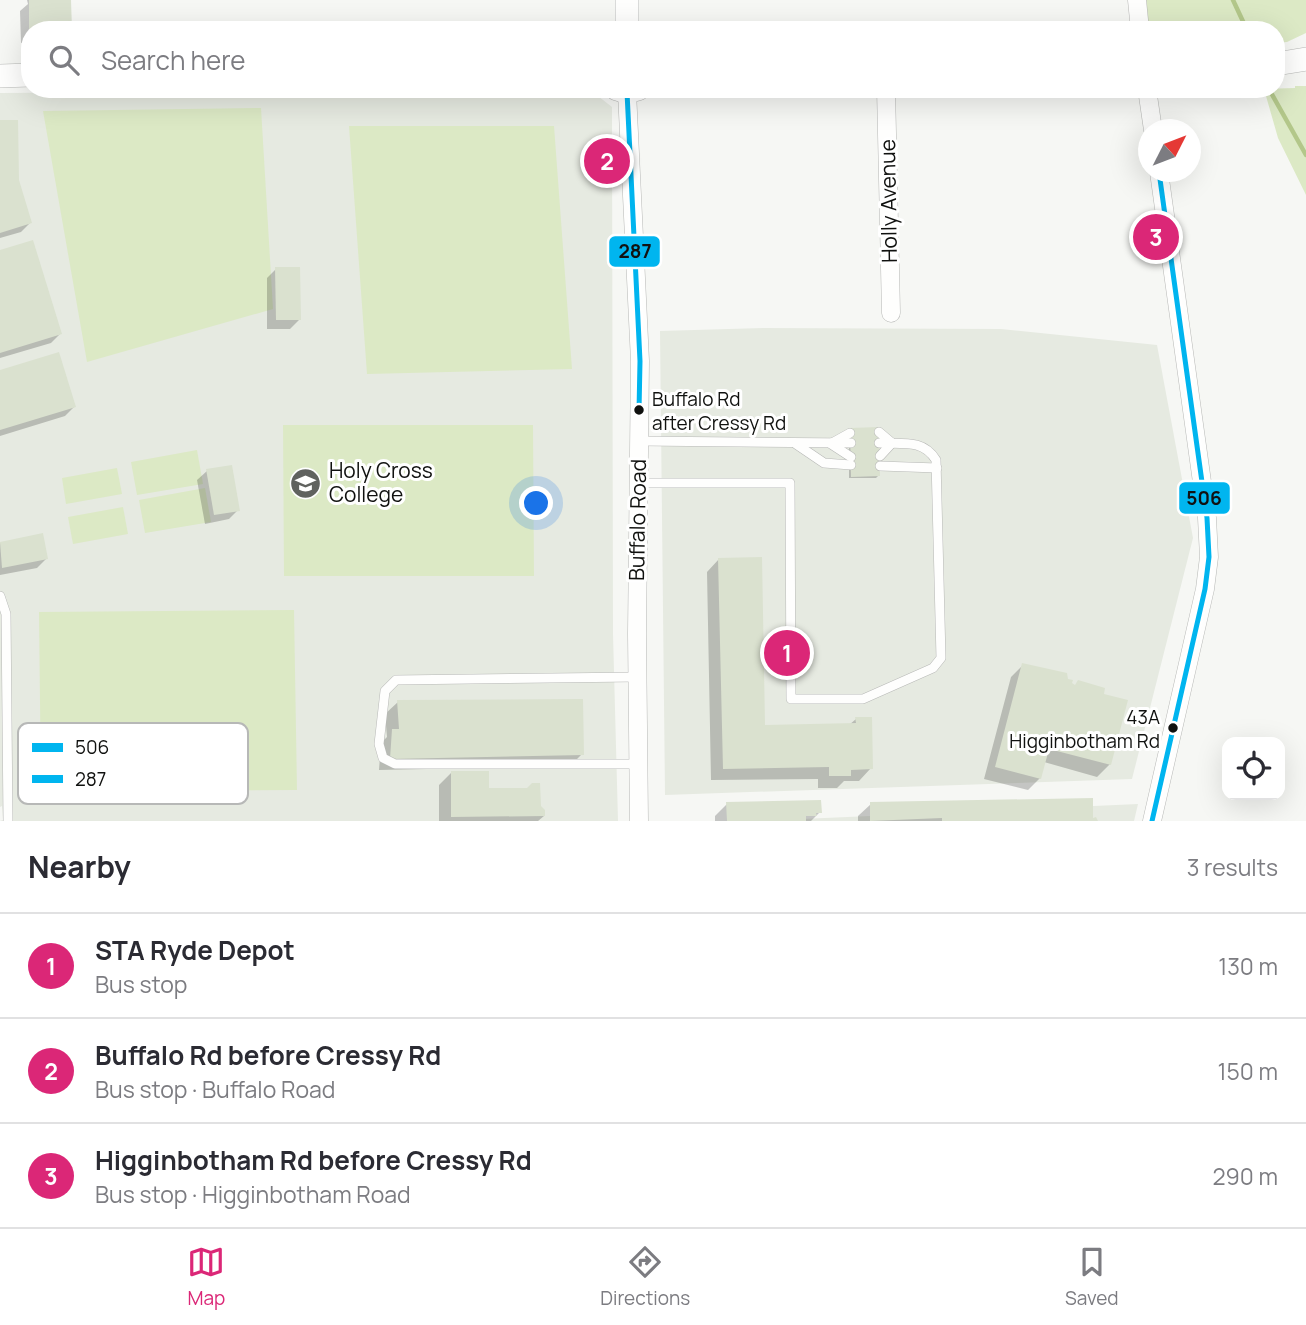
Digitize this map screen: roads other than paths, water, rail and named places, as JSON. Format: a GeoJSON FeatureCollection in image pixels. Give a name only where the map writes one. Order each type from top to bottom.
{"type":"FeatureCollection","features":[{"type":"Feature","properties":{"kind":"street"},"geometry":{"type":"LineString","coordinates":[[626,0],[627,21]]}},
{"type":"Feature","properties":{"kind":"street"},"geometry":{"type":"LineString","coordinates":[[1137,0],[1138,21]]}},
{"type":"Feature","properties":{"kind":"street"},"geometry":{"type":"LineString","coordinates":[[1285,62],[1306,59]]}},
{"type":"Feature","properties":{"kind":"street"},"geometry":{"type":"LineString","coordinates":[[0,76],[21,75]]}},
{"type":"Feature","properties":{"kind":"street","name":"Buffalo Road"},"geometry":{"type":"LineString","coordinates":[[628,98],[640,361],[637,677],[639,821]]}},
{"type":"Feature","properties":{"kind":"street","name":"Holly Avenue"},"geometry":{"type":"LineString","coordinates":[[886,98],[891,313]]}},
{"type":"Feature","properties":{"kind":"street"},"geometry":{"type":"LineString","coordinates":[[1148,98],[1151,119]]}},
{"type":"Feature","properties":{"kind":"street"},"geometry":{"type":"LineString","coordinates":[[1152,821],[1199,615],[1209,557],[1208,518],[1159,182]]}},
{"type":"Feature","properties":{"kind":"lane"},"geometry":{"type":"LineString","coordinates":[[879,432],[892,443]]}},
{"type":"Feature","properties":{"kind":"lane"},"geometry":{"type":"LineString","coordinates":[[831,444],[850,433]]}},
{"type":"Feature","properties":{"kind":"lane"},"geometry":{"type":"LineString","coordinates":[[639,441],[851,443]]}},
{"type":"Feature","properties":{"kind":"lane"},"geometry":{"type":"LineString","coordinates":[[795,443],[824,463],[851,461],[831,444]]}},
{"type":"Feature","properties":{"kind":"lane"},"geometry":{"type":"LineString","coordinates":[[638,483],[790,483],[791,699],[863,699],[933,668],[941,658],[936,460],[929,448],[919,445],[879,443]]}},
{"type":"Feature","properties":{"kind":"lane"},"geometry":{"type":"LineString","coordinates":[[892,443],[880,461],[937,468]]}},
{"type":"Feature","properties":{"kind":"lane"},"geometry":{"type":"LineString","coordinates":[[1,596],[6,614],[8,821]]}},
{"type":"Feature","properties":{"kind":"lane"},"geometry":{"type":"LineString","coordinates":[[637,677],[396,680],[385,691],[380,744],[383,758],[395,764],[638,764]]}},
{"type":"Feature","properties":{"kind":"waterway"},"geometry":{"type":"LineString","coordinates":[[1233,0],[1243,21]]}},
{"type":"Feature","properties":{"kind":"waterway"},"geometry":{"type":"LineString","coordinates":[[1274,98],[1306,155]]}},
{"type":"Feature","properties":{"kind":"place","name":"Buffalo Rd before Cressy Rd"},"geometry":{"type":"Point","coordinates":[607,161]}},
{"type":"Feature","properties":{"kind":"place","name":"Higginbotham Rd before Cressy Rd"},"geometry":{"type":"Point","coordinates":[1156,237]}},
{"type":"Feature","properties":{"kind":"place","name":"Buffalo Rd after Cressy Rd"},"geometry":{"type":"Point","coordinates":[639,410]}},
{"type":"Feature","properties":{"kind":"place","name":"Holy Cross College"},"geometry":{"type":"Point","coordinates":[306,483]}},
{"type":"Feature","properties":{"kind":"place","name":"STA Ryde Depot"},"geometry":{"type":"Point","coordinates":[787,653]}},
{"type":"Feature","properties":{"kind":"place","name":"43A Higginbotham Rd"},"geometry":{"type":"Point","coordinates":[1173,728]}}]}
